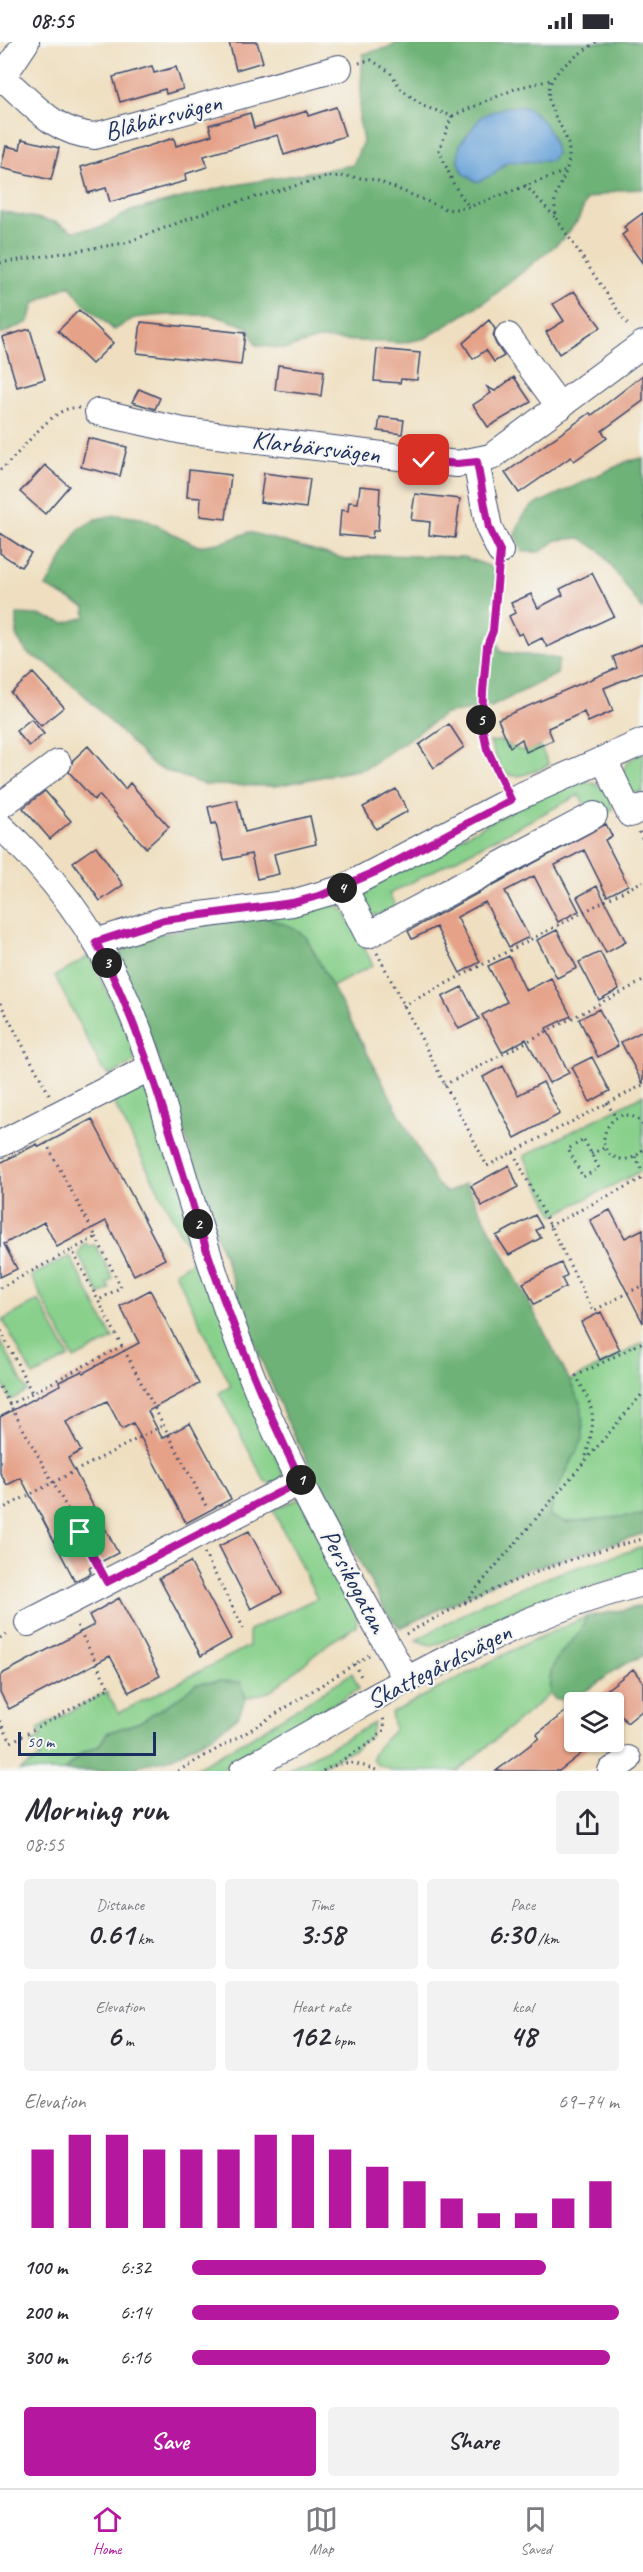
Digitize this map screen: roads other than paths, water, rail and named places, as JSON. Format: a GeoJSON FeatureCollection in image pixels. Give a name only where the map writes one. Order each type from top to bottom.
{"type":"FeatureCollection","features":[{"type":"Feature","properties":{"kind":"street","name":"Blåbärsvägen"},"geometry":{"type":"LineString","coordinates":[[26,42],[2,79],[62,129],[77,135],[95,136],[339,68]]}},
{"type":"Feature","properties":{"kind":"street"},"geometry":{"type":"LineString","coordinates":[[508,336],[560,407]]}},
{"type":"Feature","properties":{"kind":"street","name":"Klarbärsvägen"},"geometry":{"type":"LineString","coordinates":[[98,412],[183,430],[457,464],[477,462],[491,457],[642,345]]}},
{"type":"Feature","properties":{"kind":"street"},"geometry":{"type":"LineString","coordinates":[[477,462],[489,528],[500,551]]}},
{"type":"Feature","properties":{"kind":"street"},"geometry":{"type":"LineString","coordinates":[[96,942],[164,920],[292,903],[344,888],[511,800],[643,742]]}},
{"type":"Feature","properties":{"kind":"street"},"geometry":{"type":"LineString","coordinates":[[604,760],[630,814],[643,807]]}},
{"type":"Feature","properties":{"kind":"street"},"geometry":{"type":"LineString","coordinates":[[0,806],[58,763]]}},
{"type":"Feature","properties":{"kind":"street"},"geometry":{"type":"LineString","coordinates":[[344,888],[368,935],[594,815]]}},
{"type":"Feature","properties":{"kind":"street","name":"Persikogatan"},"geometry":{"type":"LineString","coordinates":[[0,826],[32,858],[96,942],[123,992],[151,1067],[196,1216],[242,1352],[301,1481],[407,1681]]}},
{"type":"Feature","properties":{"kind":"street"},"geometry":{"type":"LineString","coordinates":[[0,1144],[151,1067]]}},
{"type":"Feature","properties":{"kind":"street"},"geometry":{"type":"LineString","coordinates":[[28,1623],[301,1481]]}},
{"type":"Feature","properties":{"kind":"street","name":"Skattegårdsvägen"},"geometry":{"type":"LineString","coordinates":[[243,1771],[407,1681],[524,1623],[595,1596],[643,1583]]}},
{"type":"Feature","properties":{"kind":"water"},"geometry":{"type":"Polygon","coordinates":[[[505,107],[524,107],[536,114],[549,133],[556,153],[551,161],[507,162],[494,174],[477,182],[464,174],[458,160],[460,144],[482,116],[505,107]]]}}]}
